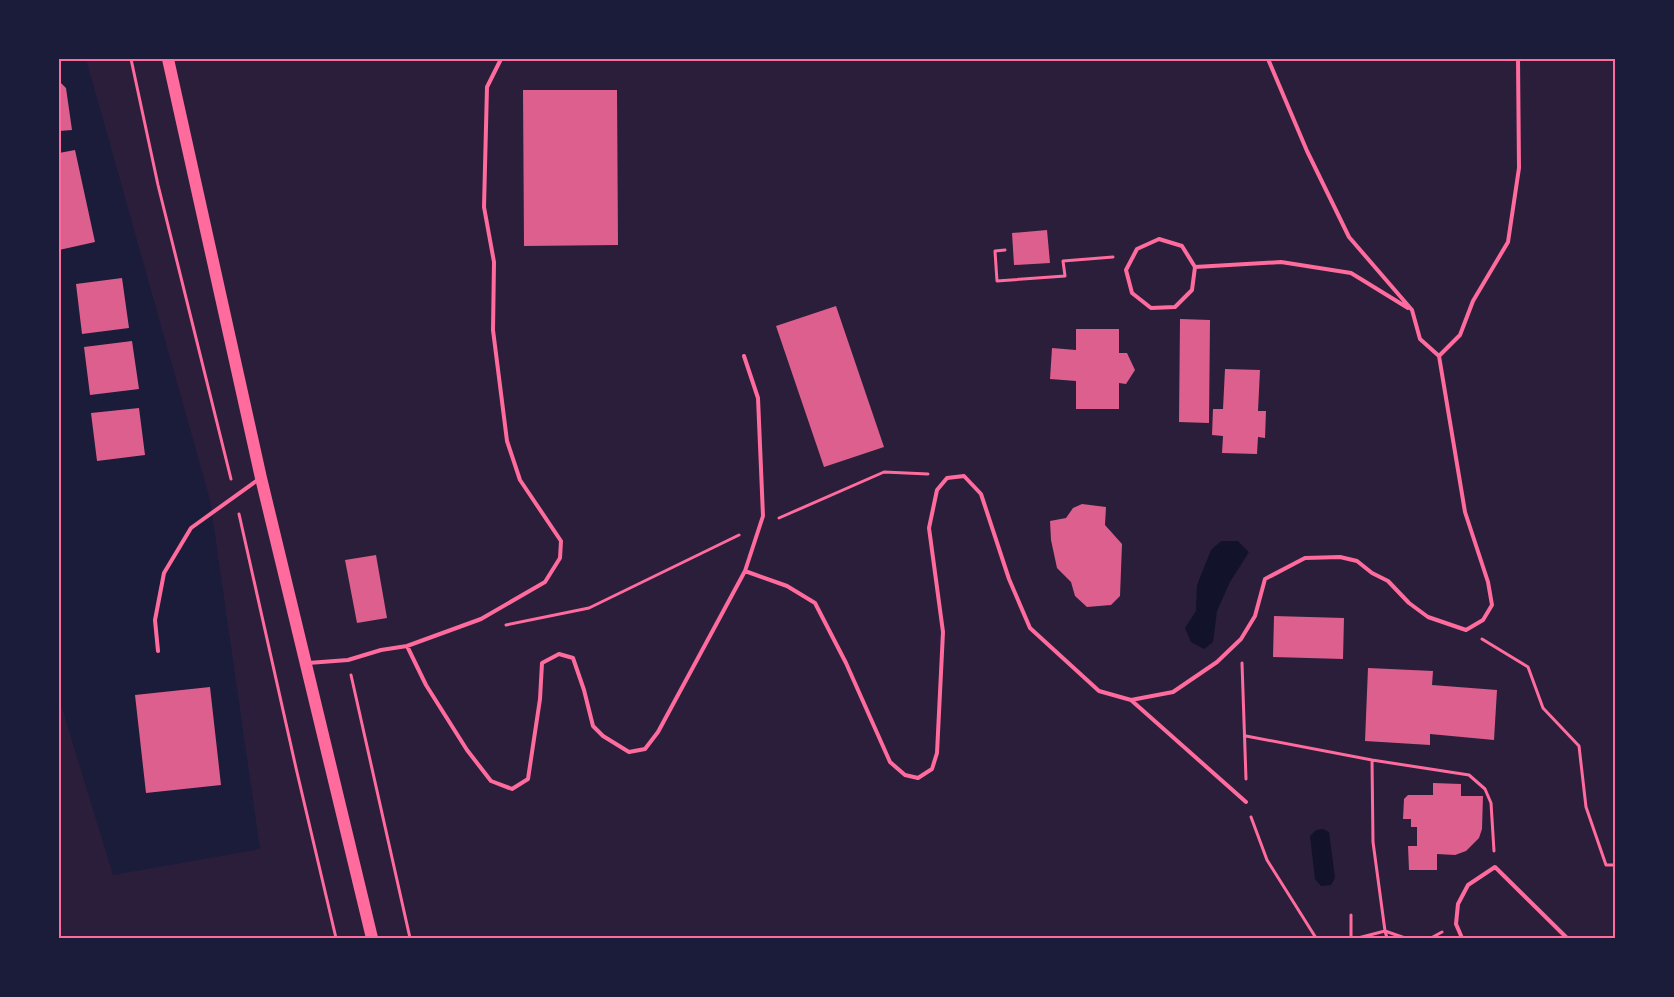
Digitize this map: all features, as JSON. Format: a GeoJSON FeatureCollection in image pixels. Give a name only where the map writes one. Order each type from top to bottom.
{"type":"FeatureCollection","features":[{"type":"Feature","properties":{"kind":"main road"},"geometry":{"type":"LineString","coordinates":[[168,59],[260,478],[372,938]]}},
{"type":"Feature","properties":{"kind":"lane"},"geometry":{"type":"LineString","coordinates":[[304,663],[348,660],[381,650],[407,646],[481,619],[545,582],[560,558],[561,540],[520,480],[507,441],[493,330],[494,262],[484,207],[488,87],[500,59]]}},
{"type":"Feature","properties":{"kind":"lane"},"geometry":{"type":"LineString","coordinates":[[1131,700],[1173,692],[1217,662],[1241,640],[1246,632],[1255,616],[1265,579],[1305,558],[1340,557],[1358,561],[1372,573],[1388,581],[1409,603],[1428,617],[1466,630],[1483,620],[1492,605],[1488,582],[1465,512],[1439,356],[1420,339],[1412,310],[1349,237],[1307,151],[1268,59]]}},
{"type":"Feature","properties":{"kind":"lane"},"geometry":{"type":"LineString","coordinates":[[1439,356],[1460,335],[1473,301],[1508,242],[1519,168],[1518,59]]}},
{"type":"Feature","properties":{"kind":"lane"},"geometry":{"type":"LineString","coordinates":[[1159,239],[1182,246],[1195,266],[1192,290],[1175,306],[1151,308],[1132,293],[1126,270],[1138,249],[1159,239]]}},
{"type":"Feature","properties":{"kind":"lane"},"geometry":{"type":"LineString","coordinates":[[1195,266],[1281,262],[1350,273],[1412,310]]}},
{"type":"Feature","properties":{"kind":"lane"},"geometry":{"type":"LineString","coordinates":[[407,646],[426,685],[467,750],[491,781],[512,789],[528,779],[540,699],[542,663],[559,654],[573,658],[584,690],[593,726],[603,736],[630,752],[645,749],[667,717],[745,571],[763,516],[758,398],[744,356]]}},
{"type":"Feature","properties":{"kind":"lane"},"geometry":{"type":"LineString","coordinates":[[745,571],[787,586],[815,603],[846,662],[890,762],[905,775],[918,778],[932,769],[937,753],[943,632],[929,528],[937,490],[947,478],[964,476],[981,494],[1009,579],[1030,628],[1099,691],[1131,700],[1246,802]]}},
{"type":"Feature","properties":{"kind":"lane"},"geometry":{"type":"LineString","coordinates":[[158,651],[156,620],[164,573],[191,528],[260,478]]}},
{"type":"Feature","properties":{"kind":"lane"},"geometry":{"type":"LineString","coordinates":[[1462,938],[1456,924],[1458,904],[1468,885],[1495,867],[1567,938]]}},
{"type":"Feature","properties":{"kind":"path"},"geometry":{"type":"LineString","coordinates":[[1005,250],[995,251],[997,281],[1065,276],[1063,261],[1133,256]]}},
{"type":"Feature","properties":{"kind":"path"},"geometry":{"type":"LineString","coordinates":[[503,626],[590,608],[687,559],[884,472],[964,476]]}},
{"type":"Feature","properties":{"kind":"path"},"geometry":{"type":"LineString","coordinates":[[1466,630],[1528,667],[1544,708],[1580,746],[1586,807],[1606,865],[1615,864]]}},
{"type":"Feature","properties":{"kind":"path"},"geometry":{"type":"LineString","coordinates":[[348,660],[410,938]]}},
{"type":"Feature","properties":{"kind":"path"},"geometry":{"type":"LineString","coordinates":[[1246,736],[1372,760],[1470,775],[1485,790],[1491,803],[1495,867]]}},
{"type":"Feature","properties":{"kind":"path"},"geometry":{"type":"LineString","coordinates":[[1372,760],[1374,842],[1387,938]]}},
{"type":"Feature","properties":{"kind":"path"},"geometry":{"type":"LineString","coordinates":[[1351,915],[1351,938]]}},
{"type":"Feature","properties":{"kind":"path"},"geometry":{"type":"LineString","coordinates":[[1358,938],[1385,931],[1406,938]]}},
{"type":"Feature","properties":{"kind":"shaded area"},"geometry":{"type":"Polygon","coordinates":[[[86,59],[1615,59],[1615,938],[59,938],[59,698],[113,875],[260,849],[210,500],[86,59]]]}},
{"type":"Feature","properties":{"kind":"shaded area"},"geometry":{"type":"Polygon","coordinates":[[[1221,541],[1238,541],[1249,552],[1230,582],[1217,611],[1213,642],[1204,649],[1191,642],[1185,628],[1196,611],[1197,585],[1211,550],[1221,541]]]}},
{"type":"Feature","properties":{"kind":"shaded area"},"geometry":{"type":"Polygon","coordinates":[[[1323,829],[1329,832],[1335,878],[1331,885],[1321,886],[1315,879],[1310,836],[1316,830],[1323,829]]]}},
{"type":"Feature","properties":{"kind":"building"},"geometry":{"type":"Polygon","coordinates":[[[59,81],[66,88],[72,130],[59,131],[59,81]]]}},
{"type":"Feature","properties":{"kind":"building"},"geometry":{"type":"Polygon","coordinates":[[[523,90],[617,90],[618,245],[524,246],[523,90]]]}},
{"type":"Feature","properties":{"kind":"building"},"geometry":{"type":"Polygon","coordinates":[[[75,150],[95,242],[59,250],[59,153],[75,150]]]}},
{"type":"Feature","properties":{"kind":"building"},"geometry":{"type":"Polygon","coordinates":[[[1047,230],[1050,263],[1014,265],[1012,233],[1047,230]]]}},
{"type":"Feature","properties":{"kind":"building"},"geometry":{"type":"Polygon","coordinates":[[[122,278],[129,328],[82,334],[76,284],[122,278]]]}},
{"type":"Feature","properties":{"kind":"building"},"geometry":{"type":"Polygon","coordinates":[[[836,306],[884,447],[824,467],[776,326],[836,306]]]}},
{"type":"Feature","properties":{"kind":"building"},"geometry":{"type":"Polygon","coordinates":[[[1180,319],[1210,320],[1209,423],[1179,422],[1180,319]]]}},
{"type":"Feature","properties":{"kind":"building"},"geometry":{"type":"Polygon","coordinates":[[[1076,329],[1119,329],[1119,353],[1127,353],[1135,370],[1126,384],[1119,383],[1119,409],[1076,409],[1076,381],[1050,379],[1052,348],[1076,350],[1076,329]]]}},
{"type":"Feature","properties":{"kind":"building"},"geometry":{"type":"Polygon","coordinates":[[[132,341],[139,389],[90,395],[84,347],[132,341]]]}},
{"type":"Feature","properties":{"kind":"building"},"geometry":{"type":"Polygon","coordinates":[[[1225,369],[1260,370],[1258,411],[1266,411],[1265,438],[1258,437],[1257,454],[1222,453],[1223,436],[1212,435],[1213,409],[1223,409],[1225,369]]]}},
{"type":"Feature","properties":{"kind":"building"},"geometry":{"type":"Polygon","coordinates":[[[139,408],[145,455],[97,461],[91,413],[139,408]]]}},
{"type":"Feature","properties":{"kind":"building"},"geometry":{"type":"Polygon","coordinates":[[[1082,504],[1106,507],[1105,525],[1122,544],[1120,596],[1111,605],[1087,607],[1075,596],[1071,582],[1057,568],[1051,540],[1050,521],[1066,518],[1073,508],[1082,504]]]}},
{"type":"Feature","properties":{"kind":"building"},"geometry":{"type":"Polygon","coordinates":[[[376,555],[387,618],[357,623],[345,560],[376,555]]]}},
{"type":"Feature","properties":{"kind":"building"},"geometry":{"type":"Polygon","coordinates":[[[1274,616],[1344,618],[1343,659],[1273,657],[1274,616]]]}},
{"type":"Feature","properties":{"kind":"building"},"geometry":{"type":"Polygon","coordinates":[[[1368,668],[1433,671],[1432,685],[1497,690],[1494,740],[1430,734],[1430,745],[1365,741],[1368,668]]]}},
{"type":"Feature","properties":{"kind":"building"},"geometry":{"type":"Polygon","coordinates":[[[210,687],[221,785],[146,793],[135,695],[210,687]]]}},
{"type":"Feature","properties":{"kind":"building"},"geometry":{"type":"Polygon","coordinates":[[[1433,783],[1461,784],[1461,796],[1483,796],[1482,829],[1479,838],[1466,851],[1455,855],[1437,854],[1437,870],[1409,870],[1408,846],[1417,846],[1417,827],[1411,827],[1411,819],[1403,819],[1404,799],[1408,795],[1433,795],[1433,783]]]}}]}
